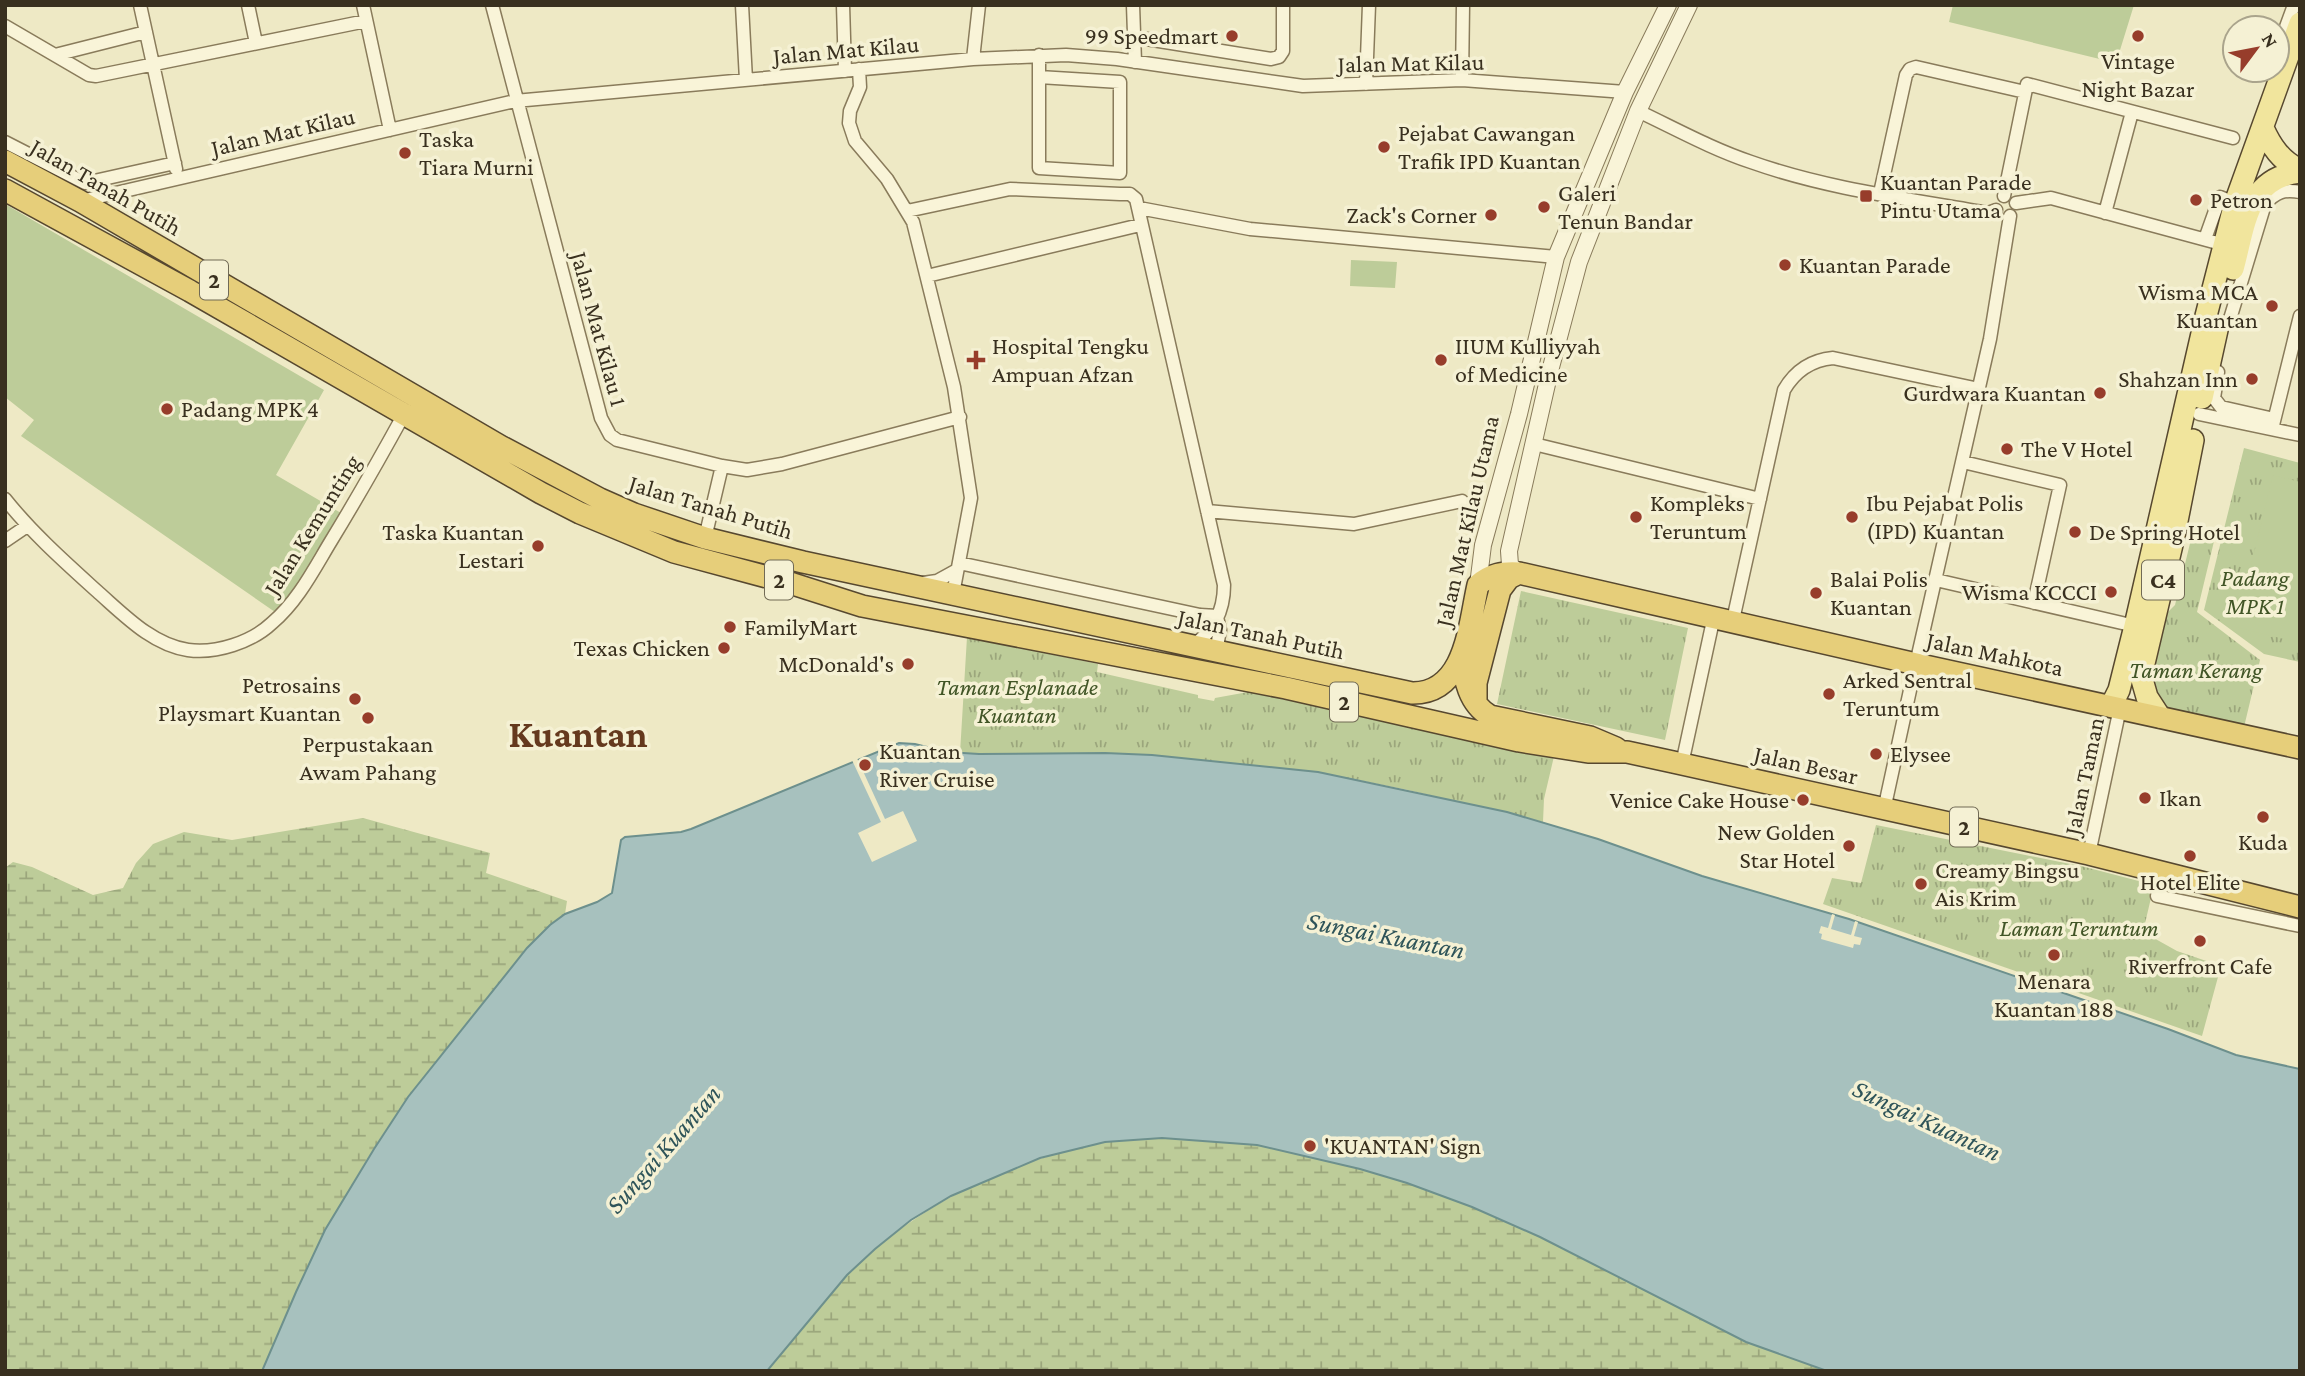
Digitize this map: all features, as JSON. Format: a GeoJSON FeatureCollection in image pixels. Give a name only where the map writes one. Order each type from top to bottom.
{"type":"FeatureCollection","features":[{"type":"Feature","properties":{"kind":"highway","name":"Jalan Tanah Putih"},"geometry":{"type":"LineString","coordinates":[[13,159],[240,296],[551,474],[634,514],[705,538],[876,579],[1396,691],[1422,693],[1444,683],[1462,656]]}},
{"type":"Feature","properties":{"kind":"highway","name":"Jalan Tanah Putih"},"geometry":{"type":"LineString","coordinates":[[5,190],[190,291],[541,494],[646,542],[862,606],[926,616],[1235,678],[1437,722]]}},
{"type":"Feature","properties":{"kind":"highway","name":"Jalan Mahkota"},"geometry":{"type":"LineString","coordinates":[[1478,585],[1502,572],[1519,573],[2300,748]]}},
{"type":"Feature","properties":{"kind":"highway"},"geometry":{"type":"LineString","coordinates":[[1477,706],[1476,683],[1500,590],[1509,578],[1519,573]]}},
{"type":"Feature","properties":{"kind":"highway"},"geometry":{"type":"LineString","coordinates":[[876,579],[927,598],[934,606],[926,616]]}},
{"type":"Feature","properties":{"kind":"highway","name":"Jalan Mat Kilau Utama"},"geometry":{"type":"LineString","coordinates":[[1462,656],[1478,585]]}},
{"type":"Feature","properties":{"kind":"highway"},"geometry":{"type":"LineString","coordinates":[[1182,668],[1216,652],[1235,678]]}},
{"type":"Feature","properties":{"kind":"highway"},"geometry":{"type":"LineString","coordinates":[[1462,656],[1466,685],[1477,706],[1490,716],[1590,737],[1627,752]]}},
{"type":"Feature","properties":{"kind":"highway","name":"Jalan Besar"},"geometry":{"type":"LineString","coordinates":[[1437,722],[1572,750],[1627,752],[2089,853],[2299,909]]}},
{"type":"Feature","properties":{"kind":"main road","name":"C4"},"geometry":{"type":"LineString","coordinates":[[2160,717],[2147,697],[2141,676],[2174,536],[2243,205],[2263,128],[2295,29]]}},
{"type":"Feature","properties":{"kind":"main road"},"geometry":{"type":"LineString","coordinates":[[2263,128],[2273,148],[2285,161],[2300,171]]}},
{"type":"Feature","properties":{"kind":"main road"},"geometry":{"type":"LineString","coordinates":[[2243,205],[2272,179],[2300,171]]}},
{"type":"Feature","properties":{"kind":"main road","name":"C4"},"geometry":{"type":"LineString","coordinates":[[2116,707],[2206,316],[2215,242],[2243,205]]}},
{"type":"Feature","properties":{"kind":"street"},"geometry":{"type":"LineString","coordinates":[[140,5],[178,177]]}},
{"type":"Feature","properties":{"kind":"street"},"geometry":{"type":"LineString","coordinates":[[247,5],[256,43]]}},
{"type":"Feature","properties":{"kind":"street"},"geometry":{"type":"LineString","coordinates":[[363,5],[390,130]]}},
{"type":"Feature","properties":{"kind":"street","name":"Jalan Mat Kilau 1"},"geometry":{"type":"LineString","coordinates":[[492,5],[515,101],[604,427],[617,440],[747,470],[960,417]]}},
{"type":"Feature","properties":{"kind":"street"},"geometry":{"type":"LineString","coordinates":[[742,5],[746,80]]}},
{"type":"Feature","properties":{"kind":"street"},"geometry":{"type":"LineString","coordinates":[[843,5],[845,71]]}},
{"type":"Feature","properties":{"kind":"street"},"geometry":{"type":"LineString","coordinates":[[973,59],[979,5]]}},
{"type":"Feature","properties":{"kind":"street"},"geometry":{"type":"LineString","coordinates":[[1133,5],[1135,62]]}},
{"type":"Feature","properties":{"kind":"street"},"geometry":{"type":"LineString","coordinates":[[1135,37],[1271,59],[1279,57],[1283,51],[1283,5]]}},
{"type":"Feature","properties":{"kind":"street"},"geometry":{"type":"LineString","coordinates":[[1366,84],[1369,5]]}},
{"type":"Feature","properties":{"kind":"street"},"geometry":{"type":"LineString","coordinates":[[1462,80],[1463,5]]}},
{"type":"Feature","properties":{"kind":"street","name":"Jalan Mat Kilau Utama"},"geometry":{"type":"LineString","coordinates":[[1478,585],[1483,545],[1519,414],[1556,257],[1625,92],[1668,5]]}},
{"type":"Feature","properties":{"kind":"street","name":"Jalan Mat Kilau Utama"},"geometry":{"type":"LineString","coordinates":[[1519,573],[1510,565],[1509,551],[1578,262],[1639,111],[1689,5]]}},
{"type":"Feature","properties":{"kind":"street"},"geometry":{"type":"LineString","coordinates":[[2294,5],[2295,29]]}},
{"type":"Feature","properties":{"kind":"street"},"geometry":{"type":"LineString","coordinates":[[5,26],[89,75],[96,76],[366,21]]}},
{"type":"Feature","properties":{"kind":"street"},"geometry":{"type":"LineString","coordinates":[[55,55],[146,32]]}},
{"type":"Feature","properties":{"kind":"street"},"geometry":{"type":"LineString","coordinates":[[1039,55],[1039,77],[1040,168],[1120,173],[1120,82],[1039,77]]}},
{"type":"Feature","properties":{"kind":"street","name":"Jalan Mat Kilau"},"geometry":{"type":"LineString","coordinates":[[80,201],[515,101],[973,59],[1066,55],[1303,86],[1462,80],[1625,92]]}},
{"type":"Feature","properties":{"kind":"street"},"geometry":{"type":"LineString","coordinates":[[1880,193],[1906,75],[1910,69],[1916,67],[2025,92]]}},
{"type":"Feature","properties":{"kind":"street"},"geometry":{"type":"LineString","coordinates":[[859,69],[860,87],[850,111],[849,123],[855,141],[887,178],[916,231],[960,417],[971,498],[953,594]]}},
{"type":"Feature","properties":{"kind":"street"},"geometry":{"type":"LineString","coordinates":[[1916,664],[1990,339],[2010,216],[2016,210],[2010,200],[2027,84],[2233,138]]}},
{"type":"Feature","properties":{"kind":"street"},"geometry":{"type":"LineString","coordinates":[[1639,111],[1713,147],[1805,178],[1988,213],[1996,210]]}},
{"type":"Feature","properties":{"kind":"street"},"geometry":{"type":"LineString","coordinates":[[2105,212],[2132,112]]}},
{"type":"Feature","properties":{"kind":"street"},"geometry":{"type":"LineString","coordinates":[[5,142],[13,159],[85,183],[175,163]]}},
{"type":"Feature","properties":{"kind":"street"},"geometry":{"type":"LineString","coordinates":[[907,211],[1010,189],[1130,194],[1136,199],[1224,585],[1214,626],[1206,638],[1191,646]]}},
{"type":"Feature","properties":{"kind":"street"},"geometry":{"type":"LineString","coordinates":[[2300,192],[2288,190],[2274,193],[2265,204],[2230,319],[2216,335],[2222,353],[2214,394],[2216,403],[2225,408],[2300,435]]}},
{"type":"Feature","properties":{"kind":"street"},"geometry":{"type":"LineString","coordinates":[[1996,210],[1997,201],[2051,198],[2215,242]]}},
{"type":"Feature","properties":{"kind":"street"},"geometry":{"type":"LineString","coordinates":[[1139,208],[1247,229],[1556,257]]}},
{"type":"Feature","properties":{"kind":"street"},"geometry":{"type":"LineString","coordinates":[[1996,210],[2003,216],[2010,216]]}},
{"type":"Feature","properties":{"kind":"street"},"geometry":{"type":"LineString","coordinates":[[927,276],[1140,225]]}},
{"type":"Feature","properties":{"kind":"street"},"geometry":{"type":"LineString","coordinates":[[2273,424],[2300,316]]}},
{"type":"Feature","properties":{"kind":"street"},"geometry":{"type":"LineString","coordinates":[[1682,764],[1760,499],[1784,390],[1803,368],[1823,359],[1833,358],[1979,389]]}},
{"type":"Feature","properties":{"kind":"street"},"geometry":{"type":"LineString","coordinates":[[1519,414],[1528,424],[1539,420]]}},
{"type":"Feature","properties":{"kind":"street"},"geometry":{"type":"LineString","coordinates":[[2199,414],[2273,424]]}},
{"type":"Feature","properties":{"kind":"street","name":"Jalan Kemunting"},"geometry":{"type":"LineString","coordinates":[[5,499],[27,526],[63,562],[138,626],[159,639],[190,650],[233,644],[265,629],[295,598],[403,416]]}},
{"type":"Feature","properties":{"kind":"street"},"geometry":{"type":"LineString","coordinates":[[1534,444],[1760,499]]}},
{"type":"Feature","properties":{"kind":"street"},"geometry":{"type":"LineString","coordinates":[[1963,462],[2060,485],[2034,603]]}},
{"type":"Feature","properties":{"kind":"street"},"geometry":{"type":"LineString","coordinates":[[705,538],[722,466]]}},
{"type":"Feature","properties":{"kind":"street"},"geometry":{"type":"LineString","coordinates":[[1206,511],[1354,524],[1462,500]]}},
{"type":"Feature","properties":{"kind":"street"},"geometry":{"type":"LineString","coordinates":[[5,541],[27,526]]}},
{"type":"Feature","properties":{"kind":"street"},"geometry":{"type":"LineString","coordinates":[[1483,545],[1495,556],[1509,551]]}},
{"type":"Feature","properties":{"kind":"street"},"geometry":{"type":"LineString","coordinates":[[902,583],[937,581],[958,567],[1217,616]]}},
{"type":"Feature","properties":{"kind":"street"},"geometry":{"type":"LineString","coordinates":[[1936,580],[2135,626]]}},
{"type":"Feature","properties":{"kind":"street"},"geometry":{"type":"LineString","coordinates":[[1216,652],[1220,631],[1217,616]]}},
{"type":"Feature","properties":{"kind":"street"},"geometry":{"type":"LineString","coordinates":[[1884,810],[1912,681],[1923,674],[1942,669]]}},
{"type":"Feature","properties":{"kind":"street","name":"Jalan Taman"},"geometry":{"type":"LineString","coordinates":[[2089,853],[2116,707]]}},
{"type":"Feature","properties":{"kind":"green space"},"geometry":{"type":"Polygon","coordinates":[[[1953,5],[2134,5],[2116,63],[1949,22],[1953,5]]]}},
{"type":"Feature","properties":{"kind":"green space","name":"Padang MPK 4"},"geometry":{"type":"Polygon","coordinates":[[[5,204],[324,390],[276,475],[341,513],[300,584],[275,612],[21,436],[34,420],[5,397],[5,204]]]}},
{"type":"Feature","properties":{"kind":"green space"},"geometry":{"type":"Polygon","coordinates":[[[1351,260],[1397,262],[1395,288],[1350,286],[1351,260]]]}},
{"type":"Feature","properties":{"kind":"green space","name":"Padang MPK 1"},"geometry":{"type":"Polygon","coordinates":[[[2244,448],[2300,463],[2300,662],[2264,654],[2204,610],[2244,448]]]}},
{"type":"Feature","properties":{"kind":"green space"},"geometry":{"type":"Polygon","coordinates":[[[2273,475],[2300,482],[2300,643],[2236,627],[2273,475]]]}},
{"type":"Feature","properties":{"kind":"green space","name":"Taman Kerang"},"geometry":{"type":"Polygon","coordinates":[[[2194,527],[2216,533],[2197,612],[2260,660],[2244,727],[2163,712],[2145,671],[2159,621],[2175,605],[2194,527]]]}},
{"type":"Feature","properties":{"kind":"green space"},"geometry":{"type":"Polygon","coordinates":[[[1521,591],[1688,628],[1665,740],[1497,704],[1521,591]]]}},
{"type":"Feature","properties":{"kind":"green space","name":"Taman Esplanade Kuantan"},"geometry":{"type":"Polygon","coordinates":[[[967,637],[1098,664],[1097,672],[1198,695],[1198,698],[1214,701],[1215,698],[1259,690],[1555,752],[1544,799],[1543,822],[1318,772],[1152,755],[960,753],[967,637]]]}},
{"type":"Feature","properties":{"kind":"green space"},"geometry":{"type":"Polygon","coordinates":[[[363,818],[490,853],[486,873],[567,901],[565,914],[521,957],[419,1083],[366,1160],[328,1229],[262,1371],[5,1371],[5,868],[13,862],[32,867],[93,895],[123,888],[136,863],[153,844],[184,832],[232,840],[363,818]]]}},
{"type":"Feature","properties":{"kind":"green space","name":"Laman Teruntum"},"geometry":{"type":"Polygon","coordinates":[[[1876,825],[2085,867],[2154,885],[2143,932],[2177,951],[2221,966],[2202,1036],[1823,904],[1832,878],[1861,883],[1876,825]]]}},
{"type":"Feature","properties":{"kind":"green space"},"geometry":{"type":"Polygon","coordinates":[[[1162,1138],[1257,1145],[1407,1183],[1472,1207],[1540,1237],[1712,1322],[1829,1371],[767,1371],[850,1272],[905,1226],[935,1206],[999,1174],[1033,1161],[1103,1143],[1162,1138]]]}},
{"type":"Feature","properties":{"kind":"water","name":"Sungai Kuantan"},"geometry":{"type":"Polygon","coordinates":[[[899,743],[947,752],[1152,755],[1318,772],[1507,812],[1598,839],[1702,876],[1849,919],[2236,1055],[2300,1069],[2300,1371],[1827,1371],[1746,1342],[1540,1237],[1472,1207],[1407,1183],[1257,1145],[1162,1138],[1105,1142],[1040,1158],[951,1196],[911,1220],[847,1275],[767,1371],[262,1371],[325,1230],[408,1097],[527,948],[550,925],[565,914],[612,893],[621,840],[625,837],[691,829],[899,743]]]}},
{"type":"Feature","properties":{"kind":"pier"},"geometry":{"type":"Polygon","coordinates":[[[856,756],[885,819],[903,811],[917,841],[872,862],[858,833],[881,822],[851,758],[856,756]]]}},
{"type":"Feature","properties":{"kind":"pier"},"geometry":{"type":"Polygon","coordinates":[[[1832,914],[1835,915],[1831,929],[1851,935],[1855,921],[1858,922],[1854,936],[1862,938],[1860,945],[1854,944],[1853,948],[1821,939],[1821,926],[1828,928],[1832,914]]]}},
{"type":"Feature","properties":{"kind":"place","name":"99 Speedmart"},"geometry":{"type":"Point","coordinates":[1232,36]}},
{"type":"Feature","properties":{"kind":"place","name":"Vintage Night Bazar"},"geometry":{"type":"Point","coordinates":[2138,36]}},
{"type":"Feature","properties":{"kind":"place","name":"Pejabat Cawangan Trafik IPD Kuantan"},"geometry":{"type":"Point","coordinates":[1384,147]}},
{"type":"Feature","properties":{"kind":"place","name":"Taska Tiara Murni"},"geometry":{"type":"Point","coordinates":[405,153]}},
{"type":"Feature","properties":{"kind":"place","name":"Kuantan Parade Pintu Utama"},"geometry":{"type":"Point","coordinates":[1866,196]}},
{"type":"Feature","properties":{"kind":"place","name":"Petron"},"geometry":{"type":"Point","coordinates":[2196,200]}},
{"type":"Feature","properties":{"kind":"place","name":"Galeri Tenun Bandar"},"geometry":{"type":"Point","coordinates":[1544,207]}},
{"type":"Feature","properties":{"kind":"place","name":"Zack's Corner"},"geometry":{"type":"Point","coordinates":[1491,215]}},
{"type":"Feature","properties":{"kind":"place","name":"Kuantan Parade"},"geometry":{"type":"Point","coordinates":[1785,265]}},
{"type":"Feature","properties":{"kind":"place","name":"Wisma MCA Kuantan"},"geometry":{"type":"Point","coordinates":[2272,306]}},
{"type":"Feature","properties":{"kind":"place","name":"Hospital Tengku Ampuan Afzan"},"geometry":{"type":"Point","coordinates":[976,360]}},
{"type":"Feature","properties":{"kind":"place","name":"IIUM Kulliyyah of Medicine"},"geometry":{"type":"Point","coordinates":[1441,360]}},
{"type":"Feature","properties":{"kind":"place","name":"Shahzan Inn"},"geometry":{"type":"Point","coordinates":[2252,379]}},
{"type":"Feature","properties":{"kind":"place","name":"Gurdwara Kuantan"},"geometry":{"type":"Point","coordinates":[2100,393]}},
{"type":"Feature","properties":{"kind":"place","name":"Padang MPK 4"},"geometry":{"type":"Point","coordinates":[167,409]}},
{"type":"Feature","properties":{"kind":"place","name":"The V Hotel"},"geometry":{"type":"Point","coordinates":[2007,449]}},
{"type":"Feature","properties":{"kind":"place","name":"Kompleks Teruntum"},"geometry":{"type":"Point","coordinates":[1636,517]}},
{"type":"Feature","properties":{"kind":"place","name":"Ibu Pejabat Polis (IPD) Kuantan"},"geometry":{"type":"Point","coordinates":[1852,517]}},
{"type":"Feature","properties":{"kind":"place","name":"De Spring Hotel"},"geometry":{"type":"Point","coordinates":[2075,532]}},
{"type":"Feature","properties":{"kind":"place","name":"Taska Kuantan Lestari"},"geometry":{"type":"Point","coordinates":[538,546]}},
{"type":"Feature","properties":{"kind":"place","name":"Wisma KCCCI"},"geometry":{"type":"Point","coordinates":[2111,592]}},
{"type":"Feature","properties":{"kind":"place","name":"Balai Polis Kuantan"},"geometry":{"type":"Point","coordinates":[1816,593]}},
{"type":"Feature","properties":{"kind":"place","name":"FamilyMart"},"geometry":{"type":"Point","coordinates":[730,627]}},
{"type":"Feature","properties":{"kind":"place","name":"Texas Chicken"},"geometry":{"type":"Point","coordinates":[724,648]}},
{"type":"Feature","properties":{"kind":"place","name":"McDonald's"},"geometry":{"type":"Point","coordinates":[908,664]}},
{"type":"Feature","properties":{"kind":"place","name":"Arked Sentral Teruntum"},"geometry":{"type":"Point","coordinates":[1829,694]}},
{"type":"Feature","properties":{"kind":"place","name":"Petrosains Playsmart Kuantan"},"geometry":{"type":"Point","coordinates":[355,699]}},
{"type":"Feature","properties":{"kind":"place","name":"Perpustakaan Awam Pahang"},"geometry":{"type":"Point","coordinates":[368,718]}},
{"type":"Feature","properties":{"kind":"place","name":"Elysee"},"geometry":{"type":"Point","coordinates":[1876,754]}},
{"type":"Feature","properties":{"kind":"place","name":"Kuantan River Cruise"},"geometry":{"type":"Point","coordinates":[865,765]}},
{"type":"Feature","properties":{"kind":"place","name":"Ikan"},"geometry":{"type":"Point","coordinates":[2145,798]}},
{"type":"Feature","properties":{"kind":"place","name":"Venice Cake House"},"geometry":{"type":"Point","coordinates":[1803,800]}},
{"type":"Feature","properties":{"kind":"place","name":"Kuda"},"geometry":{"type":"Point","coordinates":[2263,817]}},
{"type":"Feature","properties":{"kind":"place","name":"New Golden Star Hotel"},"geometry":{"type":"Point","coordinates":[1849,846]}},
{"type":"Feature","properties":{"kind":"place","name":"Hotel Elite"},"geometry":{"type":"Point","coordinates":[2190,856]}},
{"type":"Feature","properties":{"kind":"place","name":"Creamy Bingsu Ais Krim"},"geometry":{"type":"Point","coordinates":[1921,884]}},
{"type":"Feature","properties":{"kind":"place","name":"Riverfront Cafe"},"geometry":{"type":"Point","coordinates":[2200,941]}},
{"type":"Feature","properties":{"kind":"place","name":"Menara Kuantan 188"},"geometry":{"type":"Point","coordinates":[2054,955]}},
{"type":"Feature","properties":{"kind":"place","name":"'KUANTAN' Sign"},"geometry":{"type":"Point","coordinates":[1310,1146]}},
{"type":"Feature","properties":{"kind":"district","name":"Kuantan"},"geometry":{"type":"Point","coordinates":[578,734]}}]}
